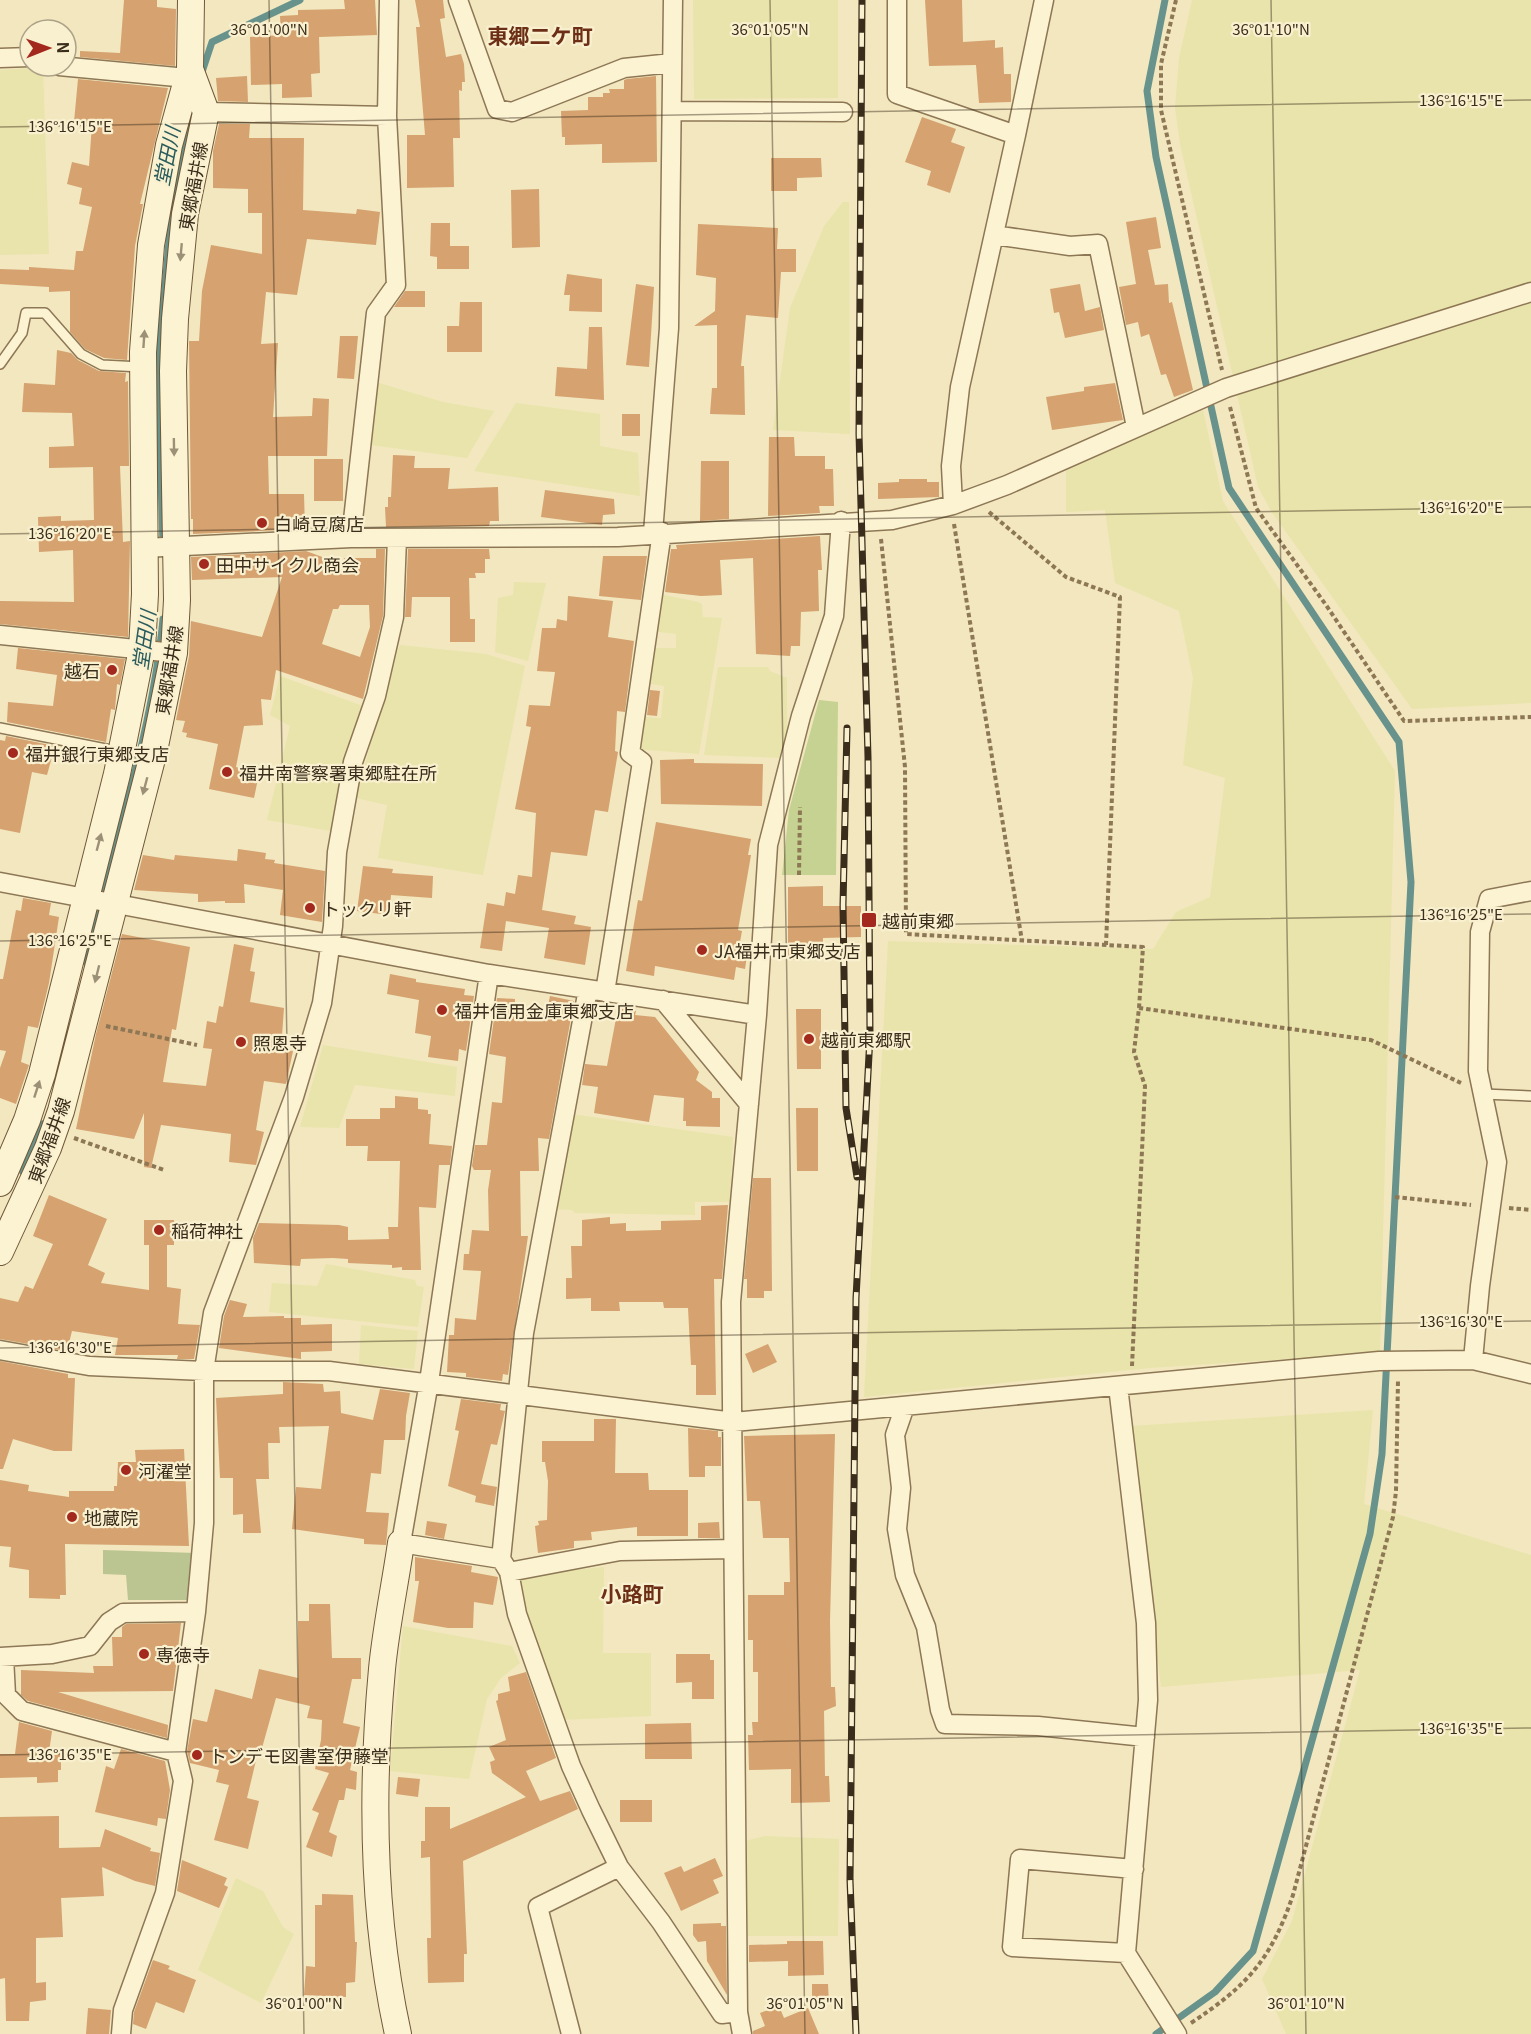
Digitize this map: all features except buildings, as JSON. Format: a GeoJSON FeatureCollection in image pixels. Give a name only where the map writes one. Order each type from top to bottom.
{"type":"FeatureCollection","features":[{"type":"Feature","properties":{"kind":"main road","name":"東郷福井線"},"geometry":{"type":"LineString","coordinates":[[0,1252],[55,1131],[154,751],[174,653],[177,547],[172,371],[196,89],[191,0]]}},
{"type":"Feature","properties":{"kind":"main road","name":"東郷福井線"},"geometry":{"type":"LineString","coordinates":[[0,1183],[27,1120],[56,1022],[121,755],[142,649],[145,594],[141,367],[151,244],[169,145],[196,89]]}},
{"type":"Feature","properties":{"kind":"main road"},"geometry":{"type":"LineString","coordinates":[[398,2034],[387,1983],[381,1917],[377,1782],[382,1669],[401,1543]]}},
{"type":"Feature","properties":{"kind":"street"},"geometry":{"type":"LineString","coordinates":[[351,538],[376,313],[396,285],[387,116],[388,0]]}},
{"type":"Feature","properties":{"kind":"street"},"geometry":{"type":"LineString","coordinates":[[458,0],[497,109],[512,112],[624,68],[672,63]]}},
{"type":"Feature","properties":{"kind":"street"},"geometry":{"type":"LineString","coordinates":[[673,0],[669,328],[657,532],[630,753],[642,762],[524,1333],[505,1565],[517,1614],[571,1767],[619,1867],[661,1922],[722,2014],[738,2012]]}},
{"type":"Feature","properties":{"kind":"street"},"geometry":{"type":"LineString","coordinates":[[897,0],[897,94],[1016,135]]}},
{"type":"Feature","properties":{"kind":"street"},"geometry":{"type":"LineString","coordinates":[[953,505],[951,466],[960,387],[1044,0]]}},
{"type":"Feature","properties":{"kind":"street"},"geometry":{"type":"LineString","coordinates":[[0,58],[18,57]]}},
{"type":"Feature","properties":{"kind":"street"},"geometry":{"type":"LineString","coordinates":[[78,69],[196,89],[387,116]]}},
{"type":"Feature","properties":{"kind":"street"},"geometry":{"type":"LineString","coordinates":[[672,111],[843,112]]}},
{"type":"Feature","properties":{"kind":"street"},"geometry":{"type":"LineString","coordinates":[[994,234],[1070,246],[1098,244],[1136,427]]}},
{"type":"Feature","properties":{"kind":"street"},"geometry":{"type":"LineString","coordinates":[[144,548],[351,538],[618,537],[657,532],[892,520],[973,498],[1226,388],[1531,292]]}},
{"type":"Feature","properties":{"kind":"street"},"geometry":{"type":"LineString","coordinates":[[742,2034],[738,2012],[738,1775],[731,1302],[757,1015],[768,845],[801,716],[834,616],[841,521]]}},
{"type":"Feature","properties":{"kind":"street"},"geometry":{"type":"LineString","coordinates":[[121,2034],[123,2010],[165,1893],[183,1781],[176,1752],[196,1612],[204,1523],[204,1371],[213,1313],[294,1097],[322,1003],[338,852],[353,762],[376,696],[394,617],[397,538]]}},
{"type":"Feature","properties":{"kind":"street"},"geometry":{"type":"LineString","coordinates":[[0,635],[174,653]]}},
{"type":"Feature","properties":{"kind":"street"},"geometry":{"type":"LineString","coordinates":[[121,755],[154,751]]}},
{"type":"Feature","properties":{"kind":"street"},"geometry":{"type":"LineString","coordinates":[[0,882],[489,974],[757,1015]]}},
{"type":"Feature","properties":{"kind":"street"},"geometry":{"type":"LineString","coordinates":[[1473,1360],[1497,1162],[1478,1071],[1480,932],[1488,899],[1531,891]]}},
{"type":"Feature","properties":{"kind":"street"},"geometry":{"type":"LineString","coordinates":[[489,974],[429,1383],[401,1543],[505,1565],[620,1551],[733,1549]]}},
{"type":"Feature","properties":{"kind":"street"},"geometry":{"type":"LineString","coordinates":[[663,1000],[749,1104]]}},
{"type":"Feature","properties":{"kind":"street"},"geometry":{"type":"LineString","coordinates":[[56,1022],[86,1017]]}},
{"type":"Feature","properties":{"kind":"street"},"geometry":{"type":"LineString","coordinates":[[27,1120],[55,1131]]}},
{"type":"Feature","properties":{"kind":"street"},"geometry":{"type":"LineString","coordinates":[[0,1350],[88,1366],[204,1371],[329,1371],[734,1422],[1379,1362],[1473,1360],[1531,1374]]}},
{"type":"Feature","properties":{"kind":"street"},"geometry":{"type":"LineString","coordinates":[[1124,1386],[1146,1623],[1148,1700],[1126,1953],[1176,2033]]}},
{"type":"Feature","properties":{"kind":"street"},"geometry":{"type":"LineString","coordinates":[[905,1406],[895,1435],[901,1488],[897,1529],[905,1575],[926,1627],[940,1710],[945,1724],[1038,1726],[1145,1737]]}},
{"type":"Feature","properties":{"kind":"street"},"geometry":{"type":"LineString","coordinates":[[176,1752],[22,1711],[6,1695],[2,1657],[52,1654],[90,1646],[108,1622],[123,1613],[196,1612]]}},
{"type":"Feature","properties":{"kind":"street"},"geometry":{"type":"LineString","coordinates":[[1126,1953],[1012,1947],[1020,1859],[1134,1869]]}},
{"type":"Feature","properties":{"kind":"street"},"geometry":{"type":"LineString","coordinates":[[571,2034],[538,1907],[619,1867]]}},
{"type":"Feature","properties":{"kind":"lane"},"geometry":{"type":"LineString","coordinates":[[0,364],[22,333],[26,313],[45,314],[81,354],[102,365],[141,367]]}},
{"type":"Feature","properties":{"kind":"lane"},"geometry":{"type":"LineString","coordinates":[[0,728],[121,755]]}},
{"type":"Feature","properties":{"kind":"lane"},"geometry":{"type":"LineString","coordinates":[[1483,1094],[1531,1096]]}},
{"type":"Feature","properties":{"kind":"path"},"geometry":{"type":"LineString","coordinates":[[1176,0],[1161,64],[1161,110],[1256,508],[1326,605],[1404,721],[1531,717]]}},
{"type":"Feature","properties":{"kind":"path"},"geometry":{"type":"LineString","coordinates":[[973,498],[1066,577],[1120,597],[1106,945]]}},
{"type":"Feature","properties":{"kind":"path"},"geometry":{"type":"LineString","coordinates":[[953,505],[955,540],[1022,941]]}},
{"type":"Feature","properties":{"kind":"path"},"geometry":{"type":"LineString","coordinates":[[878,520],[905,767],[906,934],[1143,947],[1134,1052],[1145,1086],[1124,1386]]}},
{"type":"Feature","properties":{"kind":"path"},"geometry":{"type":"LineString","coordinates":[[799,875],[800,798]]}},
{"type":"Feature","properties":{"kind":"path"},"geometry":{"type":"LineString","coordinates":[[1139,1008],[1371,1040],[1483,1094]]}},
{"type":"Feature","properties":{"kind":"path"},"geometry":{"type":"LineString","coordinates":[[86,1017],[196,1045]]}},
{"type":"Feature","properties":{"kind":"path"},"geometry":{"type":"LineString","coordinates":[[55,1131],[164,1170]]}},
{"type":"Feature","properties":{"kind":"path"},"geometry":{"type":"LineString","coordinates":[[1395,1197],[1531,1210]]}},
{"type":"Feature","properties":{"kind":"path"},"geometry":{"type":"LineString","coordinates":[[1176,2033],[1226,2000],[1246,1982],[1274,1944],[1284,1923],[1393,1516],[1396,1491],[1399,1361]]}},
{"type":"Feature","properties":{"kind":"shaded area"},"geometry":{"type":"Polygon","coordinates":[[[693,0],[838,0],[838,98],[694,99],[693,0]]]}},
{"type":"Feature","properties":{"kind":"shaded area"},"geometry":{"type":"Polygon","coordinates":[[[1192,0],[1531,0],[1531,703],[1412,709],[1271,511],[1258,487],[1180,144],[1175,108],[1179,58],[1192,0]]]}},
{"type":"Feature","properties":{"kind":"shaded area"},"geometry":{"type":"Polygon","coordinates":[[[18,69],[18,78],[43,78],[49,254],[0,255],[0,70],[18,69]]]}},
{"type":"Feature","properties":{"kind":"shaded area"},"geometry":{"type":"Polygon","coordinates":[[[843,202],[849,202],[850,434],[773,430],[790,308],[824,226],[843,202]]]}},
{"type":"Feature","properties":{"kind":"shaded area"},"geometry":{"type":"Polygon","coordinates":[[[376,382],[443,402],[494,411],[467,458],[371,445],[376,382]]]}},
{"type":"Feature","properties":{"kind":"shaded area"},"geometry":{"type":"Polygon","coordinates":[[[516,403],[600,414],[600,446],[638,453],[640,496],[474,471],[516,403]]]}},
{"type":"Feature","properties":{"kind":"shaded area"},"geometry":{"type":"Polygon","coordinates":[[[1203,410],[1223,501],[1395,771],[1380,1353],[1150,1368],[864,1397],[888,941],[1153,949],[1176,912],[1210,897],[1225,778],[1183,765],[1193,678],[1179,611],[1115,583],[1105,510],[1066,512],[1066,465],[1203,410]]]}},
{"type":"Feature","properties":{"kind":"shaded area"},"geometry":{"type":"Polygon","coordinates":[[[514,582],[546,583],[528,661],[495,652],[498,598],[513,595],[514,582]]]}},
{"type":"Feature","properties":{"kind":"shaded area"},"geometry":{"type":"Polygon","coordinates":[[[659,594],[698,602],[702,604],[703,617],[722,618],[699,754],[635,749],[640,717],[661,718],[664,686],[645,683],[651,648],[676,648],[676,634],[652,631],[659,594]]]}},
{"type":"Feature","properties":{"kind":"shaded area"},"geometry":{"type":"Polygon","coordinates":[[[400,645],[486,654],[525,666],[483,875],[378,858],[387,805],[356,798],[393,659],[400,645]]]}},
{"type":"Feature","properties":{"kind":"shaded area"},"geometry":{"type":"Polygon","coordinates":[[[718,667],[768,667],[770,671],[787,678],[787,733],[780,758],[704,755],[718,667]]]}},
{"type":"Feature","properties":{"kind":"shaded area"},"geometry":{"type":"Polygon","coordinates":[[[280,676],[366,707],[336,832],[267,820],[290,726],[270,715],[280,676]]]}},
{"type":"Feature","properties":{"kind":"shaded area"},"geometry":{"type":"Polygon","coordinates":[[[323,1045],[457,1067],[455,1096],[355,1085],[339,1128],[300,1127],[323,1045]]]}},
{"type":"Feature","properties":{"kind":"shaded area"},"geometry":{"type":"Polygon","coordinates":[[[571,1114],[733,1137],[730,1202],[695,1202],[695,1215],[575,1213],[572,1210],[555,1209],[571,1114]]]}},
{"type":"Feature","properties":{"kind":"shaded area"},"geometry":{"type":"Polygon","coordinates":[[[326,1264],[415,1280],[417,1286],[424,1287],[418,1327],[269,1312],[272,1283],[317,1286],[326,1264]]]}},
{"type":"Feature","properties":{"kind":"shaded area"},"geometry":{"type":"Polygon","coordinates":[[[361,1325],[418,1331],[414,1369],[359,1364],[361,1325]]]}},
{"type":"Feature","properties":{"kind":"shaded area"},"geometry":{"type":"Polygon","coordinates":[[[1373,1410],[1364,1504],[1531,1555],[1531,2034],[1286,2034],[1262,1979],[1292,1921],[1360,1670],[1161,1687],[1131,1426],[1373,1410]]]}},
{"type":"Feature","properties":{"kind":"shaded area"},"geometry":{"type":"Polygon","coordinates":[[[604,1567],[603,1653],[651,1653],[651,1716],[560,1720],[523,1613],[518,1580],[523,1575],[604,1567]]]}},
{"type":"Feature","properties":{"kind":"shaded area"},"geometry":{"type":"Polygon","coordinates":[[[403,1626],[512,1646],[520,1663],[501,1678],[487,1699],[469,1779],[390,1771],[403,1626]]]}},
{"type":"Feature","properties":{"kind":"shaded area"},"geometry":{"type":"Polygon","coordinates":[[[765,1836],[839,1839],[838,1936],[746,1936],[745,1841],[765,1836]]]}},
{"type":"Feature","properties":{"kind":"shaded area"},"geometry":{"type":"Polygon","coordinates":[[[236,1878],[263,1891],[283,1927],[294,1934],[261,2003],[198,1970],[236,1878]]]}},
{"type":"Feature","properties":{"kind":"green space"},"geometry":{"type":"Polygon","coordinates":[[[819,700],[838,702],[836,875],[782,875],[789,810],[819,700]]]}},
{"type":"Feature","properties":{"kind":"green space"},"geometry":{"type":"Polygon","coordinates":[[[103,1550],[196,1553],[193,1600],[128,1600],[126,1575],[103,1574],[103,1550]]]}},
{"type":"Feature","properties":{"kind":"waterway"},"geometry":{"type":"LineString","coordinates":[[201,75],[212,42],[300,0]]}},
{"type":"Feature","properties":{"kind":"waterway"},"geometry":{"type":"LineString","coordinates":[[1156,2034],[1215,1992],[1253,1951],[1370,1534],[1382,1454],[1411,882],[1399,742],[1229,488],[1156,157],[1147,91],[1165,0]]}},
{"type":"Feature","properties":{"kind":"waterway","name":"堂田川"},"geometry":{"type":"LineString","coordinates":[[163,546],[158,370],[171,218],[191,112]]}},
{"type":"Feature","properties":{"kind":"waterway","name":"堂田川"},"geometry":{"type":"LineString","coordinates":[[86,962],[141,749],[158,663],[163,619]]}},
{"type":"Feature","properties":{"kind":"waterway","name":"堂田川"},"geometry":{"type":"LineString","coordinates":[[23,1172],[43,1124]]}},
{"type":"Feature","properties":{"kind":"railway"},"geometry":{"type":"LineString","coordinates":[[856,2034],[850,1880],[856,1298],[870,1036],[868,757],[859,434],[862,0]]}},
{"type":"Feature","properties":{"kind":"railway"},"geometry":{"type":"LineString","coordinates":[[847,728],[843,905],[846,1108],[857,1177]]}},
{"type":"Feature","properties":{"kind":"place","name":"白崎豆腐店"},"geometry":{"type":"Point","coordinates":[262,523]}},
{"type":"Feature","properties":{"kind":"place","name":"田中サイクル商会"},"geometry":{"type":"Point","coordinates":[204,564]}},
{"type":"Feature","properties":{"kind":"place","name":"越石"},"geometry":{"type":"Point","coordinates":[112,670]}},
{"type":"Feature","properties":{"kind":"place","name":"福井銀行東郷支店"},"geometry":{"type":"Point","coordinates":[13,753]}},
{"type":"Feature","properties":{"kind":"place","name":"福井南警察署東郷駐在所"},"geometry":{"type":"Point","coordinates":[227,772]}},
{"type":"Feature","properties":{"kind":"place","name":"トックリ軒"},"geometry":{"type":"Point","coordinates":[310,908]}},
{"type":"Feature","properties":{"kind":"place","name":"越前東郷"},"geometry":{"type":"Point","coordinates":[869,920]}},
{"type":"Feature","properties":{"kind":"place","name":"JA福井市東郷支店"},"geometry":{"type":"Point","coordinates":[702,950]}},
{"type":"Feature","properties":{"kind":"place","name":"福井信用金庫東郷支店"},"geometry":{"type":"Point","coordinates":[442,1010]}},
{"type":"Feature","properties":{"kind":"place","name":"越前東郷駅"},"geometry":{"type":"Point","coordinates":[809,1039]}},
{"type":"Feature","properties":{"kind":"place","name":"照恩寺"},"geometry":{"type":"Point","coordinates":[241,1042]}},
{"type":"Feature","properties":{"kind":"place","name":"稲荷神社"},"geometry":{"type":"Point","coordinates":[159,1230]}},
{"type":"Feature","properties":{"kind":"place","name":"河濯堂"},"geometry":{"type":"Point","coordinates":[126,1470]}},
{"type":"Feature","properties":{"kind":"place","name":"地蔵院"},"geometry":{"type":"Point","coordinates":[72,1517]}},
{"type":"Feature","properties":{"kind":"place","name":"専徳寺"},"geometry":{"type":"Point","coordinates":[144,1654]}},
{"type":"Feature","properties":{"kind":"place","name":"トンデモ図書室伊藤堂"},"geometry":{"type":"Point","coordinates":[197,1755]}},
{"type":"Feature","properties":{"kind":"district","name":"東郷二ケ町"},"geometry":{"type":"Point","coordinates":[540,35]}},
{"type":"Feature","properties":{"kind":"district","name":"小路町"},"geometry":{"type":"Point","coordinates":[632,1593]}}]}
